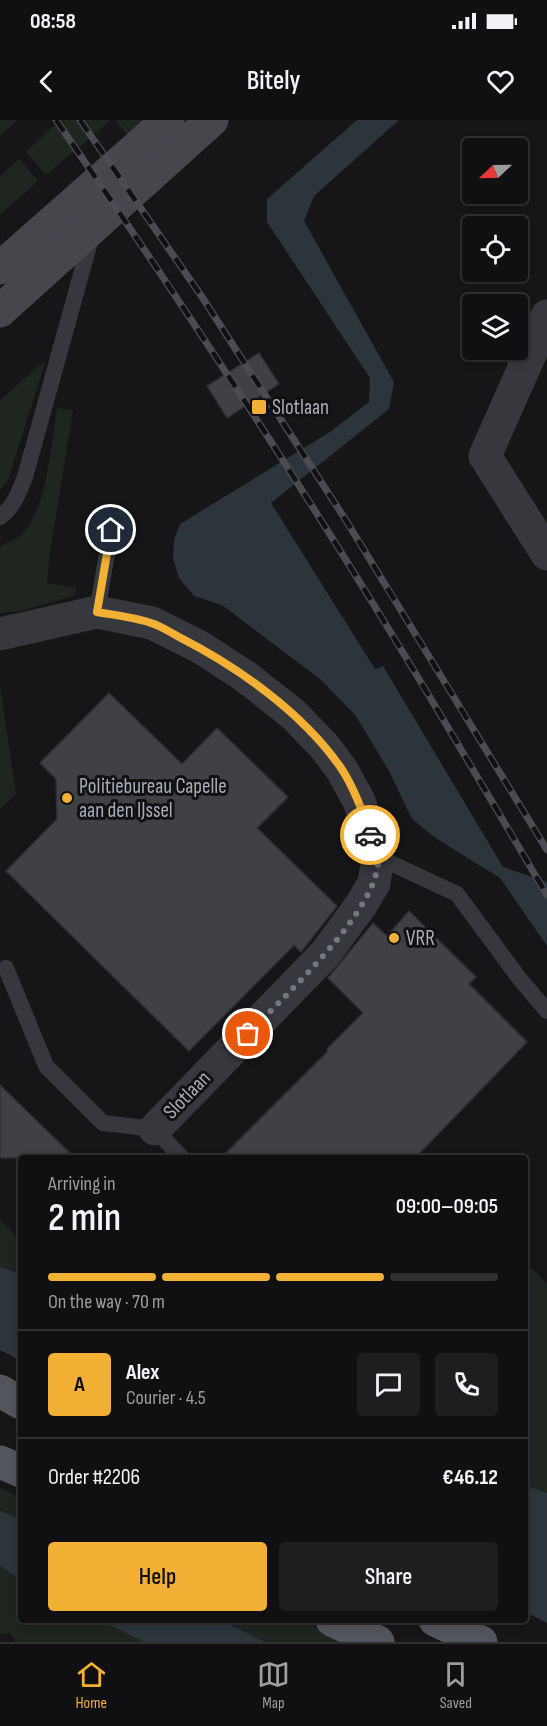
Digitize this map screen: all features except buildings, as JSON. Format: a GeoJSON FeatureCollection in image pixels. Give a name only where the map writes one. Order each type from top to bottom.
{"type":"FeatureCollection","features":[{"type":"Feature","properties":{"kind":"main road"},"geometry":{"type":"LineString","coordinates":[[0,1391],[18,1401]]}},
{"type":"Feature","properties":{"kind":"main road"},"geometry":{"type":"LineString","coordinates":[[0,1462],[18,1470]]}},
{"type":"Feature","properties":{"kind":"main road"},"geometry":{"type":"LineString","coordinates":[[338,1623],[378,1642]]}},
{"type":"Feature","properties":{"kind":"main road"},"geometry":{"type":"LineString","coordinates":[[441,1623],[481,1642]]}},
{"type":"Feature","properties":{"kind":"street"},"geometry":{"type":"LineString","coordinates":[[0,268],[168,120]]}},
{"type":"Feature","properties":{"kind":"street"},"geometry":{"type":"LineString","coordinates":[[0,311],[212,120]]}},
{"type":"Feature","properties":{"kind":"street"},"geometry":{"type":"LineString","coordinates":[[547,316],[485,456],[547,554]]}},
{"type":"Feature","properties":{"kind":"street"},"geometry":{"type":"LineString","coordinates":[[0,634],[97,612],[152,623],[200,647],[246,677],[293,714],[324,746],[342,770],[359,801],[378,857]]}},
{"type":"Feature","properties":{"kind":"street","name":"Slotlaan"},"geometry":{"type":"LineString","coordinates":[[155,1129],[325,954],[374,883],[378,857]]}},
{"type":"Feature","properties":{"kind":"lane"},"geometry":{"type":"LineString","coordinates":[[0,517],[8,511],[25,477],[94,228]]}},
{"type":"Feature","properties":{"kind":"lane"},"geometry":{"type":"LineString","coordinates":[[97,612],[111,530]]}},
{"type":"Feature","properties":{"kind":"lane"},"geometry":{"type":"LineString","coordinates":[[378,857],[457,894],[519,978],[547,1011]]}},
{"type":"Feature","properties":{"kind":"lane"},"geometry":{"type":"LineString","coordinates":[[6,968],[46,1066],[103,1123],[155,1129],[179,1155]]}},
{"type":"Feature","properties":{"kind":"shaded area"},"geometry":{"type":"Polygon","coordinates":[[[0,120],[18,120],[0,136],[0,120]]]}},
{"type":"Feature","properties":{"kind":"shaded area"},"geometry":{"type":"Polygon","coordinates":[[[60,120],[111,120],[46,175],[26,152],[60,120]]]}},
{"type":"Feature","properties":{"kind":"shaded area"},"geometry":{"type":"Polygon","coordinates":[[[115,120],[150,120],[130,138],[115,120]]]}},
{"type":"Feature","properties":{"kind":"shaded area"},"geometry":{"type":"Polygon","coordinates":[[[357,120],[399,120],[314,196],[304,221],[394,382],[389,409],[271,503],[375,669],[383,666],[503,867],[547,882],[547,946],[500,878],[437,839],[412,819],[389,771],[356,716],[320,679],[222,605],[194,596],[179,578],[173,558],[174,540],[180,524],[330,432],[369,402],[370,378],[267,222],[267,199],[357,120]]]}},
{"type":"Feature","properties":{"kind":"shaded area"},"geometry":{"type":"Polygon","coordinates":[[[19,159],[38,181],[0,215],[0,176],[19,159]]]}},
{"type":"Feature","properties":{"kind":"shaded area"},"geometry":{"type":"Polygon","coordinates":[[[46,360],[8,480],[0,490],[0,400],[46,360]]]}},
{"type":"Feature","properties":{"kind":"shaded area"},"geometry":{"type":"Polygon","coordinates":[[[57,408],[73,410],[47,583],[77,588],[73,596],[21,611],[0,613],[0,546],[17,538],[27,528],[35,514],[46,479],[57,408]]]}},
{"type":"Feature","properties":{"kind":"shaded area"},"geometry":{"type":"Polygon","coordinates":[[[0,685],[16,794],[0,809],[0,685]]]}},
{"type":"Feature","properties":{"kind":"shaded area"},"geometry":{"type":"Polygon","coordinates":[[[0,1220],[18,1238],[18,1273],[0,1267],[0,1220]]]}},
{"type":"Feature","properties":{"kind":"shaded area"},"geometry":{"type":"Polygon","coordinates":[[[0,1267],[18,1273],[18,1359],[0,1350],[0,1267]]]}},
{"type":"Feature","properties":{"kind":"shaded area"},"geometry":{"type":"Polygon","coordinates":[[[532,1268],[547,1284],[547,1493],[528,1486],[528,1272],[532,1268]]]}},
{"type":"Feature","properties":{"kind":"shaded area"},"geometry":{"type":"Polygon","coordinates":[[[528,1486],[547,1493],[547,1623],[528,1614],[528,1486]]]}},
{"type":"Feature","properties":{"kind":"shaded area"},"geometry":{"type":"Polygon","coordinates":[[[0,1488],[18,1497],[18,1518],[0,1509],[0,1488]]]}},
{"type":"Feature","properties":{"kind":"shaded area"},"geometry":{"type":"Polygon","coordinates":[[[0,1510],[18,1519],[18,1578],[0,1566],[0,1510]]]}},
{"type":"Feature","properties":{"kind":"shaded area"},"geometry":{"type":"Polygon","coordinates":[[[0,1566],[18,1578],[18,1623],[106,1623],[144,1642],[15,1642],[9,1633],[0,1634],[0,1566]]]}},
{"type":"Feature","properties":{"kind":"shaded area"},"geometry":{"type":"Polygon","coordinates":[[[106,1623],[227,1623],[265,1642],[144,1642],[106,1623]]]}},
{"type":"Feature","properties":{"kind":"shaded area"},"geometry":{"type":"Polygon","coordinates":[[[227,1623],[307,1623],[350,1642],[265,1642],[227,1623]]]}},
{"type":"Feature","properties":{"kind":"railway"},"geometry":{"type":"LineString","coordinates":[[56,120],[187,313],[314,509],[547,895]]}},
{"type":"Feature","properties":{"kind":"railway"},"geometry":{"type":"LineString","coordinates":[[80,120],[202,297],[347,522],[547,850]]}},
{"type":"Feature","properties":{"kind":"way so far"},"geometry":{"type":"LineString","coordinates":[[248,1034],[325,954],[361,905],[374,883],[378,857],[370,835]]}},
{"type":"Feature","properties":{"kind":"place","name":"Slotlaan"},"geometry":{"type":"Point","coordinates":[259,407]}},
{"type":"Feature","properties":{"kind":"place","name":"Politiebureau Capelle aan den IJssel"},"geometry":{"type":"Point","coordinates":[67,798]}},
{"type":"Feature","properties":{"kind":"place","name":"VRR"},"geometry":{"type":"Point","coordinates":[394,938]}},
{"type":"Feature","properties":{"kind":"route"},"geometry":{"type":"LineString","coordinates":[[111,530],[97,612],[152,623],[200,647],[246,677],[293,714],[324,746],[342,770],[359,801],[370,835]]}}]}
